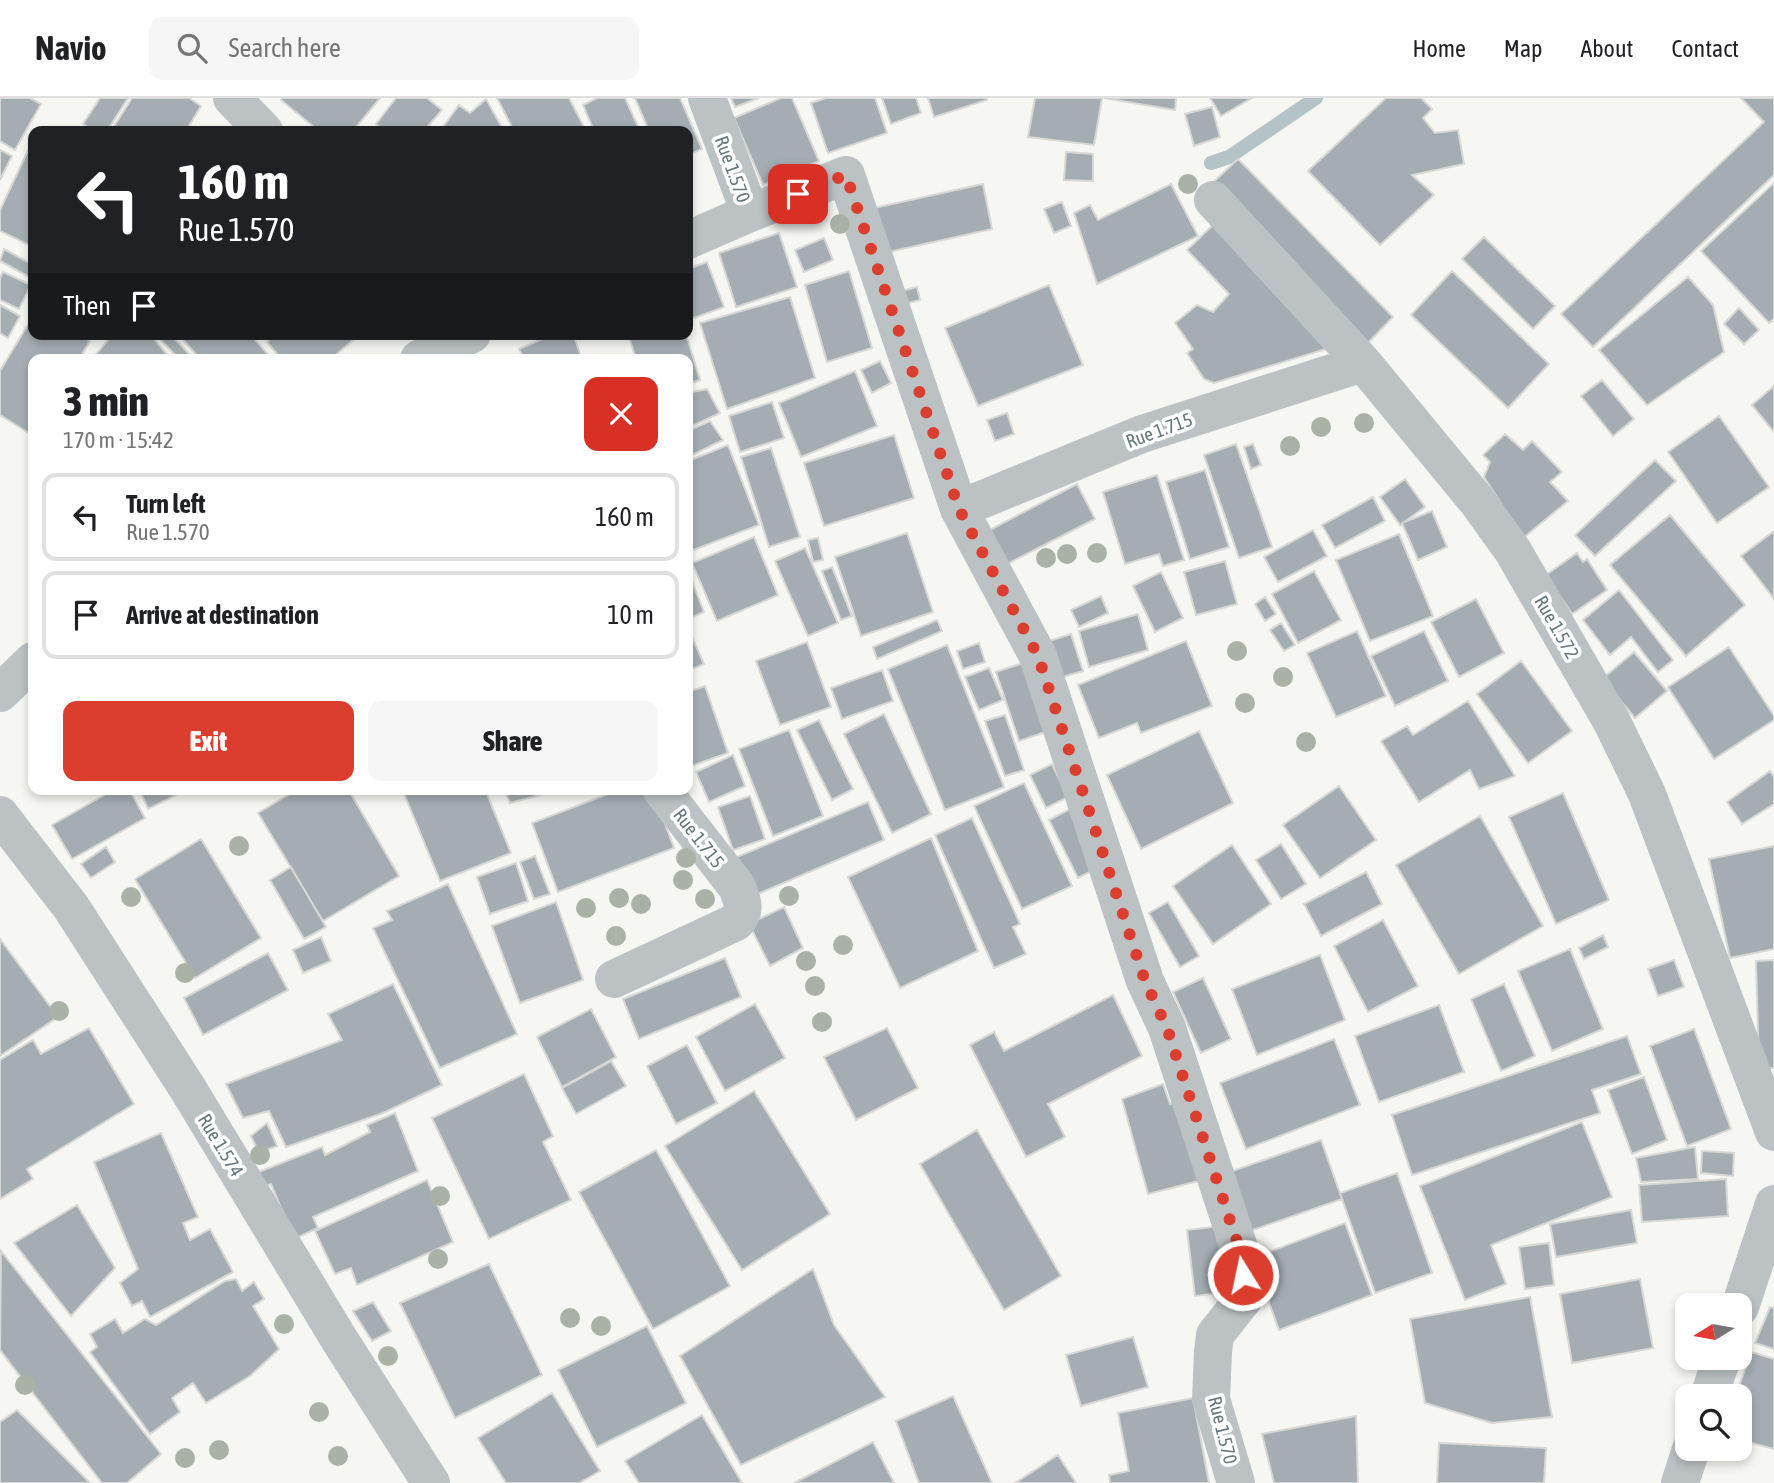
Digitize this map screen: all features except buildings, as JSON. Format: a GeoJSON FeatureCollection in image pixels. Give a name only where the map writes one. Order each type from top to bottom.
{"type":"FeatureCollection","features":[{"type":"Feature","properties":{"kind":"street"},"geometry":{"type":"LineString","coordinates":[[232,98],[259,126]]}},
{"type":"Feature","properties":{"kind":"street","name":"Rue 1.570"},"geometry":{"type":"LineString","coordinates":[[707,98],[750,213],[846,175],[959,509],[1038,656],[1145,981],[1167,1028],[1241,1254],[1245,1297],[1215,1335],[1212,1399],[1236,1483]]}},
{"type":"Feature","properties":{"kind":"street","name":"Rue 1.572"},"geometry":{"type":"LineString","coordinates":[[1213,200],[1363,363],[1478,501],[1513,551],[1612,722],[1647,794],[1774,1132]]}},
{"type":"Feature","properties":{"kind":"street"},"geometry":{"type":"LineString","coordinates":[[693,238],[750,213]]}},
{"type":"Feature","properties":{"kind":"street"},"geometry":{"type":"LineString","coordinates":[[422,351],[454,340]]}},
{"type":"Feature","properties":{"kind":"street","name":"Rue 1.715"},"geometry":{"type":"LineString","coordinates":[[959,509],[1142,434],[1363,363]]}},
{"type":"Feature","properties":{"kind":"street"},"geometry":{"type":"LineString","coordinates":[[0,694],[28,667]]}},
{"type":"Feature","properties":{"kind":"street","name":"Rue 1.715"},"geometry":{"type":"LineString","coordinates":[[614,979],[736,922],[743,915],[744,903],[737,887],[667,795]]}},
{"type":"Feature","properties":{"kind":"street","name":"Rue 1.574"},"geometry":{"type":"LineString","coordinates":[[0,815],[71,907],[166,1055],[339,1339],[431,1483]]}},
{"type":"Feature","properties":{"kind":"street"},"geometry":{"type":"LineString","coordinates":[[1745,1293],[1774,1204]]}},
{"type":"Feature","properties":{"kind":"street"},"geometry":{"type":"LineString","coordinates":[[1680,1483],[1687,1461]]}},
{"type":"Feature","properties":{"kind":"waterway"},"geometry":{"type":"LineString","coordinates":[[1211,163],[1229,157],[1316,98]]}},
{"type":"Feature","properties":{"kind":"route"},"geometry":{"type":"LineString","coordinates":[[798,194],[846,175],[959,509],[1038,656],[1145,981],[1167,1028],[1241,1254],[1243,1275]]}}]}
